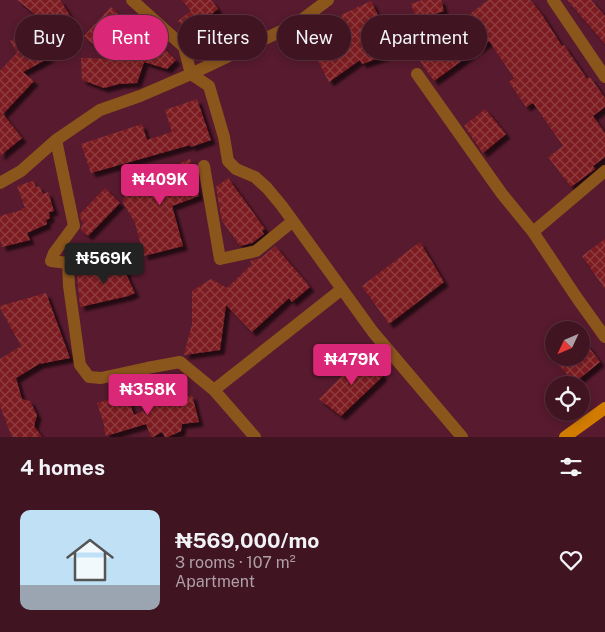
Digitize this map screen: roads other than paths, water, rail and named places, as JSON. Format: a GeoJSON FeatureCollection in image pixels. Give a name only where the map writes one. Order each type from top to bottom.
{"type":"FeatureCollection","features":[{"type":"Feature","properties":{"kind":"main road"},"geometry":{"type":"LineString","coordinates":[[565,437],[605,408]]}},
{"type":"Feature","properties":{"kind":"street"},"geometry":{"type":"LineString","coordinates":[[132,0],[184,47],[191,74],[209,86],[224,137],[228,161],[236,169],[255,178],[266,188],[293,221],[373,332],[462,437]]}},
{"type":"Feature","properties":{"kind":"street"},"geometry":{"type":"LineString","coordinates":[[0,183],[21,170],[56,140],[100,110],[140,96],[191,74],[296,24],[328,0]]}},
{"type":"Feature","properties":{"kind":"street"},"geometry":{"type":"LineString","coordinates":[[553,0],[605,77]]}},
{"type":"Feature","properties":{"kind":"street"},"geometry":{"type":"LineString","coordinates":[[416,74],[502,194],[533,232],[605,338]]}},
{"type":"Feature","properties":{"kind":"street"},"geometry":{"type":"LineString","coordinates":[[56,140],[74,226],[54,253],[51,261],[68,263],[69,286],[80,365],[89,377],[101,378],[180,362],[214,390],[255,437]]}},
{"type":"Feature","properties":{"kind":"street"},"geometry":{"type":"LineString","coordinates":[[204,166],[220,259],[256,250],[293,221]]}},
{"type":"Feature","properties":{"kind":"street"},"geometry":{"type":"LineString","coordinates":[[533,232],[605,171]]}},
{"type":"Feature","properties":{"kind":"street"},"geometry":{"type":"LineString","coordinates":[[214,390],[342,289]]}}]}
